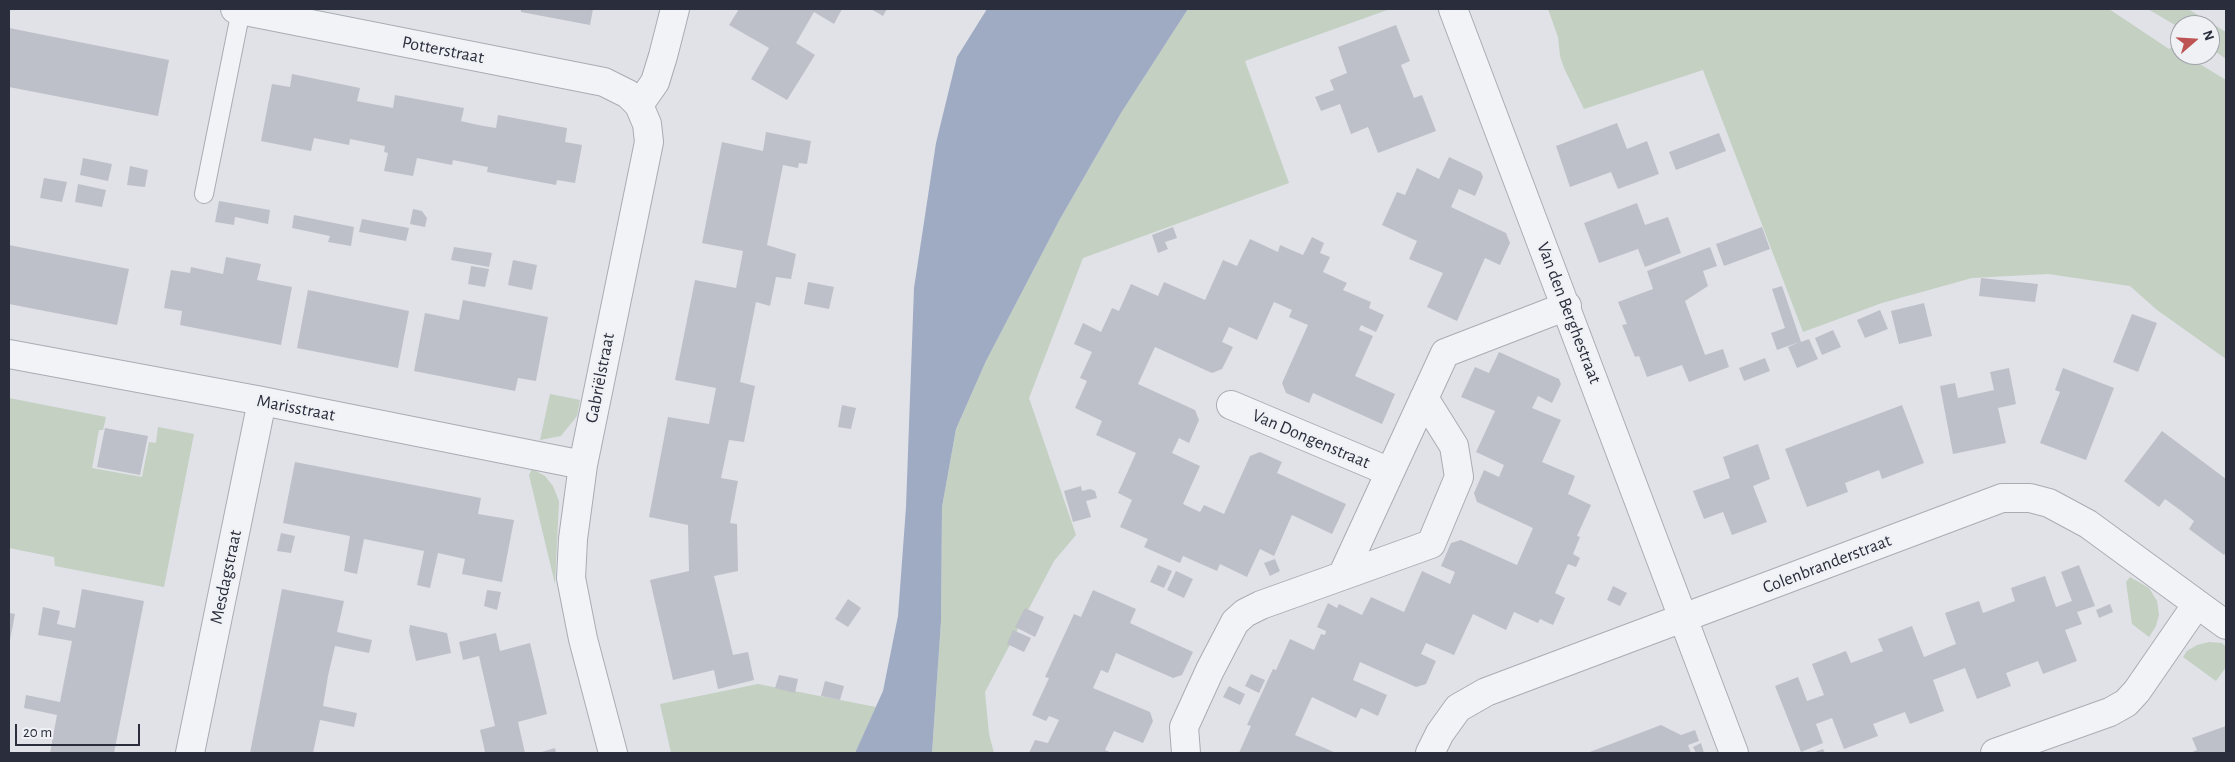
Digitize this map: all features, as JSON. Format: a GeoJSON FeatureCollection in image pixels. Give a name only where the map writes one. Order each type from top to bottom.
{"type":"FeatureCollection","features":[{"type":"Feature","properties":{"kind":"street","name":"Potterstraat"},"geometry":{"type":"LineString","coordinates":[[238,9],[604,82],[628,94],[639,105]]}},
{"type":"Feature","properties":{"kind":"street"},"geometry":{"type":"LineString","coordinates":[[639,105],[654,82],[663,56],[674,9]]}},
{"type":"Feature","properties":{"kind":"street","name":"Van den Berghestraat"},"geometry":{"type":"LineString","coordinates":[[1453,9],[1567,306],[1682,619],[1734,753]]}},
{"type":"Feature","properties":{"kind":"street","name":"Gabriëlstraat"},"geometry":{"type":"LineString","coordinates":[[613,753],[583,639],[571,578],[573,539],[583,465],[649,142],[647,124],[639,105]]}},
{"type":"Feature","properties":{"kind":"street","name":"Van Dongenstraat"},"geometry":{"type":"LineString","coordinates":[[1342,576],[1444,354],[1567,306]]}},
{"type":"Feature","properties":{"kind":"street","name":"Marisstraat"},"geometry":{"type":"LineString","coordinates":[[9,354],[262,401],[583,465]]}},
{"type":"Feature","properties":{"kind":"street"},"geometry":{"type":"LineString","coordinates":[[1186,753],[1184,727],[1210,670],[1235,622],[1245,613],[1261,605],[1431,544],[1459,477],[1454,446],[1424,398]]}},
{"type":"Feature","properties":{"kind":"street","name":"Mesdagstraat"},"geometry":{"type":"LineString","coordinates":[[190,753],[262,401]]}},
{"type":"Feature","properties":{"kind":"street","name":"Van Dongenstraat"},"geometry":{"type":"LineString","coordinates":[[1231,405],[1390,472]]}},
{"type":"Feature","properties":{"kind":"street","name":"Colenbranderstraat"},"geometry":{"type":"LineString","coordinates":[[1430,753],[1440,733],[1458,708],[1478,696],[2002,498],[2030,498],[2049,503],[2088,524],[2226,626]]}},
{"type":"Feature","properties":{"kind":"street"},"geometry":{"type":"LineString","coordinates":[[1995,753],[2110,712],[2126,703],[2137,691],[2197,604]]}},
{"type":"Feature","properties":{"kind":"lane","name":"Potterstraat"},"geometry":{"type":"LineString","coordinates":[[204,194],[238,9]]}},
{"type":"Feature","properties":{"kind":"green space"},"geometry":{"type":"Polygon","coordinates":[[[1188,9],[1390,9],[1245,61],[1289,183],[1083,258],[1029,398],[1076,535],[1054,561],[985,692],[989,734],[994,753],[932,753],[941,621],[942,507],[956,429],[986,361],[1060,219],[1121,113],[1188,9]]]}},
{"type":"Feature","properties":{"kind":"green space"},"geometry":{"type":"Polygon","coordinates":[[[1548,9],[2109,9],[2170,48],[2170,65],[2201,65],[2226,80],[2226,359],[2157,310],[2130,286],[2048,274],[1972,278],[1882,303],[1803,332],[1703,70],[1584,109],[1564,68],[1560,56],[1558,37],[1548,9]]]}},
{"type":"Feature","properties":{"kind":"green space"},"geometry":{"type":"Polygon","coordinates":[[[2148,9],[2188,9],[2198,15],[2170,15],[2170,22],[2148,9]]]}},
{"type":"Feature","properties":{"kind":"green space"},"geometry":{"type":"Polygon","coordinates":[[[2220,28],[2226,32],[2226,59],[2220,55],[2220,28]]]}},
{"type":"Feature","properties":{"kind":"green space"},"geometry":{"type":"Polygon","coordinates":[[[550,394],[580,400],[577,416],[561,436],[540,440],[550,394]]]}},
{"type":"Feature","properties":{"kind":"green space"},"geometry":{"type":"Polygon","coordinates":[[[9,398],[106,417],[103,430],[99,430],[92,468],[142,477],[149,442],[156,443],[158,427],[194,434],[164,587],[55,566],[54,557],[9,548],[9,398]]]}},
{"type":"Feature","properties":{"kind":"green space"},"geometry":{"type":"Polygon","coordinates":[[[532,469],[545,476],[553,486],[559,501],[555,584],[529,475],[532,469]]]}},
{"type":"Feature","properties":{"kind":"green space"},"geometry":{"type":"Polygon","coordinates":[[[2130,577],[2149,588],[2157,601],[2159,615],[2156,626],[2149,637],[2132,624],[2126,582],[2130,577]]]}},
{"type":"Feature","properties":{"kind":"green space"},"geometry":{"type":"Polygon","coordinates":[[[2209,642],[2222,643],[2226,647],[2226,667],[2216,681],[2183,657],[2187,651],[2197,645],[2209,642]]]}},
{"type":"Feature","properties":{"kind":"green space"},"geometry":{"type":"Polygon","coordinates":[[[758,684],[876,707],[855,753],[671,753],[660,704],[758,684]]]}},
{"type":"Feature","properties":{"kind":"water"},"geometry":{"type":"Polygon","coordinates":[[[987,9],[1188,9],[1121,113],[1060,219],[986,361],[956,429],[942,507],[941,621],[932,753],[855,753],[883,691],[898,616],[906,507],[914,288],[936,143],[957,57],[987,9]]]}},
{"type":"Feature","properties":{"kind":"building"},"geometry":{"type":"Polygon","coordinates":[[[521,9],[593,9],[590,25],[521,12],[521,9]]]}},
{"type":"Feature","properties":{"kind":"building"},"geometry":{"type":"Polygon","coordinates":[[[739,9],[842,9],[834,24],[814,12],[796,43],[815,55],[787,100],[751,79],[769,48],[729,25],[739,9]]]}},
{"type":"Feature","properties":{"kind":"building"},"geometry":{"type":"Polygon","coordinates":[[[871,9],[887,9],[883,16],[871,9]]]}},
{"type":"Feature","properties":{"kind":"building"},"geometry":{"type":"Polygon","coordinates":[[[1396,25],[1410,61],[1401,65],[1414,98],[1422,95],[1436,131],[1378,153],[1368,127],[1351,134],[1340,104],[1321,111],[1315,97],[1334,90],[1330,80],[1347,73],[1338,47],[1396,25]]]}},
{"type":"Feature","properties":{"kind":"building"},"geometry":{"type":"Polygon","coordinates":[[[9,28],[169,60],[158,116],[9,87],[9,28]]]}},
{"type":"Feature","properties":{"kind":"building"},"geometry":{"type":"Polygon","coordinates":[[[292,74],[360,88],[357,101],[393,108],[395,95],[464,108],[461,121],[478,125],[496,128],[498,115],[567,128],[565,142],[582,145],[575,183],[557,180],[556,185],[487,172],[488,167],[453,160],[452,165],[417,158],[413,176],[384,171],[388,153],[384,152],[385,146],[350,139],[349,145],[314,138],[311,151],[261,141],[272,84],[290,87],[292,74]]]}},
{"type":"Feature","properties":{"kind":"building"},"geometry":{"type":"Polygon","coordinates":[[[1617,123],[1627,149],[1647,141],[1659,174],[1618,189],[1611,172],[1570,187],[1556,146],[1617,123]]]}},
{"type":"Feature","properties":{"kind":"building"},"geometry":{"type":"Polygon","coordinates":[[[766,132],[811,141],[807,164],[799,163],[798,168],[783,165],[767,245],[796,254],[791,279],[776,277],[770,306],[756,302],[740,382],[755,386],[744,442],[729,440],[721,478],[738,481],[730,523],[737,524],[738,571],[714,576],[733,655],[748,652],[754,680],[718,689],[714,670],[673,680],[650,580],[689,571],[688,525],[649,517],[668,417],[709,424],[716,388],[675,380],[695,280],[736,288],[743,251],[702,243],[722,142],[763,151],[766,132]]]}},
{"type":"Feature","properties":{"kind":"building"},"geometry":{"type":"Polygon","coordinates":[[[1719,133],[1726,151],[1676,170],[1669,152],[1719,133]]]}},
{"type":"Feature","properties":{"kind":"building"},"geometry":{"type":"Polygon","coordinates":[[[1449,157],[1481,172],[1483,177],[1475,196],[1459,189],[1451,207],[1506,233],[1510,243],[1500,265],[1485,258],[1457,321],[1427,307],[1443,273],[1409,259],[1417,241],[1382,225],[1397,192],[1405,195],[1417,168],[1439,179],[1449,157]]]}},
{"type":"Feature","properties":{"kind":"building"},"geometry":{"type":"Polygon","coordinates":[[[83,158],[112,164],[108,181],[80,175],[83,158]]]}},
{"type":"Feature","properties":{"kind":"building"},"geometry":{"type":"Polygon","coordinates":[[[130,166],[148,170],[145,187],[127,185],[130,166]]]}},
{"type":"Feature","properties":{"kind":"building"},"geometry":{"type":"Polygon","coordinates":[[[44,178],[67,182],[62,202],[40,198],[44,178]]]}},
{"type":"Feature","properties":{"kind":"building"},"geometry":{"type":"Polygon","coordinates":[[[78,184],[106,190],[102,207],[75,202],[78,184]]]}},
{"type":"Feature","properties":{"kind":"building"},"geometry":{"type":"Polygon","coordinates":[[[219,201],[270,210],[268,224],[235,217],[234,225],[215,222],[219,201]]]}},
{"type":"Feature","properties":{"kind":"building"},"geometry":{"type":"Polygon","coordinates":[[[1637,203],[1645,225],[1668,217],[1681,253],[1645,267],[1638,249],[1599,263],[1584,223],[1637,203]]]}},
{"type":"Feature","properties":{"kind":"building"},"geometry":{"type":"Polygon","coordinates":[[[413,209],[422,211],[427,218],[425,227],[410,224],[413,209]]]}},
{"type":"Feature","properties":{"kind":"building"},"geometry":{"type":"Polygon","coordinates":[[[294,215],[354,227],[351,246],[328,242],[330,236],[292,228],[294,215]]]}},
{"type":"Feature","properties":{"kind":"building"},"geometry":{"type":"Polygon","coordinates":[[[362,219],[409,228],[406,241],[359,232],[362,219]]]}},
{"type":"Feature","properties":{"kind":"building"},"geometry":{"type":"Polygon","coordinates":[[[1173,227],[1177,238],[1165,242],[1168,249],[1158,253],[1152,235],[1173,227]]]}},
{"type":"Feature","properties":{"kind":"building"},"geometry":{"type":"Polygon","coordinates":[[[1762,227],[1770,249],[1724,266],[1716,244],[1762,227]]]}},
{"type":"Feature","properties":{"kind":"building"},"geometry":{"type":"Polygon","coordinates":[[[1312,237],[1324,243],[1320,253],[1330,257],[1323,272],[1347,283],[1343,290],[1371,302],[1369,308],[1384,315],[1376,332],[1361,325],[1359,330],[1373,336],[1355,376],[1395,394],[1382,424],[1313,393],[1309,403],[1286,393],[1282,383],[1308,325],[1289,317],[1292,310],[1274,302],[1257,340],[1229,327],[1222,342],[1233,347],[1222,369],[1212,373],[1155,347],[1138,384],[1195,410],[1199,420],[1189,443],[1179,438],[1172,453],[1200,466],[1183,504],[1200,512],[1204,505],[1224,514],[1250,456],[1260,452],[1282,462],[1277,473],[1346,504],[1332,534],[1292,515],[1274,556],[1260,549],[1247,577],[1220,564],[1217,571],[1183,556],[1180,563],[1144,547],[1148,539],[1120,527],[1132,500],[1118,493],[1136,453],[1096,435],[1102,421],[1075,408],[1087,381],[1080,378],[1092,352],[1074,344],[1083,323],[1101,332],[1112,308],[1119,311],[1131,284],[1158,296],[1164,282],[1205,300],[1223,260],[1237,266],[1250,239],[1278,252],[1280,245],[1303,255],[1312,237]]]}},
{"type":"Feature","properties":{"kind":"building"},"geometry":{"type":"Polygon","coordinates":[[[9,245],[129,269],[117,325],[9,304],[9,245]]]}},
{"type":"Feature","properties":{"kind":"building"},"geometry":{"type":"Polygon","coordinates":[[[454,247],[492,253],[489,267],[451,260],[454,247]]]}},
{"type":"Feature","properties":{"kind":"building"},"geometry":{"type":"Polygon","coordinates":[[[1710,247],[1717,266],[1703,271],[1708,286],[1685,301],[1705,355],[1723,349],[1729,367],[1689,382],[1682,365],[1647,377],[1639,356],[1635,357],[1622,325],[1627,324],[1618,302],[1653,289],[1647,271],[1710,247]]]}},
{"type":"Feature","properties":{"kind":"building"},"geometry":{"type":"Polygon","coordinates":[[[226,257],[261,264],[257,280],[292,287],[281,345],[180,325],[182,311],[164,308],[171,270],[190,273],[191,267],[223,274],[226,257]]]}},
{"type":"Feature","properties":{"kind":"building"},"geometry":{"type":"Polygon","coordinates":[[[513,260],[537,265],[532,290],[508,285],[513,260]]]}},
{"type":"Feature","properties":{"kind":"building"},"geometry":{"type":"Polygon","coordinates":[[[471,266],[489,269],[485,287],[468,284],[471,266]]]}},
{"type":"Feature","properties":{"kind":"building"},"geometry":{"type":"Polygon","coordinates":[[[1981,278],[2038,284],[2035,302],[1979,296],[1981,278]]]}},
{"type":"Feature","properties":{"kind":"building"},"geometry":{"type":"Polygon","coordinates":[[[808,282],[834,287],[829,309],[804,304],[808,282]]]}},
{"type":"Feature","properties":{"kind":"building"},"geometry":{"type":"Polygon","coordinates":[[[1782,286],[1801,342],[1809,339],[1818,359],[1797,368],[1788,347],[1799,342],[1777,350],[1771,333],[1785,328],[1772,289],[1782,286]]]}},
{"type":"Feature","properties":{"kind":"building"},"geometry":{"type":"Polygon","coordinates":[[[308,290],[409,311],[398,368],[297,348],[308,290]]]}},
{"type":"Feature","properties":{"kind":"building"},"geometry":{"type":"Polygon","coordinates":[[[463,300],[548,317],[536,381],[518,378],[515,391],[414,371],[425,313],[459,320],[463,300]]]}},
{"type":"Feature","properties":{"kind":"building"},"geometry":{"type":"Polygon","coordinates":[[[1924,303],[1932,336],[1899,344],[1891,311],[1924,303]]]}},
{"type":"Feature","properties":{"kind":"building"},"geometry":{"type":"Polygon","coordinates":[[[1880,310],[1888,329],[1865,338],[1857,320],[1880,310]]]}},
{"type":"Feature","properties":{"kind":"building"},"geometry":{"type":"Polygon","coordinates":[[[2132,314],[2157,323],[2138,372],[2113,362],[2132,314]]]}},
{"type":"Feature","properties":{"kind":"building"},"geometry":{"type":"Polygon","coordinates":[[[1833,330],[1841,347],[1822,355],[1815,338],[1833,330]]]}},
{"type":"Feature","properties":{"kind":"building"},"geometry":{"type":"Polygon","coordinates":[[[1499,352],[1559,379],[1561,384],[1552,403],[1538,396],[1532,408],[1561,420],[1542,462],[1575,476],[1568,494],[1591,505],[1577,536],[1580,537],[1573,554],[1580,558],[1576,567],[1568,564],[1555,593],[1565,598],[1553,625],[1540,619],[1538,623],[1514,612],[1506,630],[1473,614],[1454,655],[1426,643],[1421,654],[1436,661],[1426,684],[1416,687],[1360,662],[1353,680],[1387,695],[1378,716],[1361,708],[1356,718],[1312,697],[1295,735],[1336,753],[1239,753],[1251,726],[1247,725],[1273,669],[1276,670],[1290,639],[1314,650],[1321,634],[1325,635],[1326,631],[1317,627],[1328,603],[1337,608],[1339,604],[1362,615],[1371,597],[1404,612],[1422,571],[1450,584],[1455,572],[1441,566],[1451,543],[1461,540],[1517,565],[1533,528],[1477,502],[1474,493],[1484,470],[1499,477],[1504,465],[1476,452],[1495,411],[1461,397],[1475,367],[1489,373],[1499,352]]]}},
{"type":"Feature","properties":{"kind":"building"},"geometry":{"type":"Polygon","coordinates":[[[1765,358],[1770,371],[1744,381],[1739,368],[1765,358]]]}},
{"type":"Feature","properties":{"kind":"building"},"geometry":{"type":"Polygon","coordinates":[[[2009,368],[2016,404],[1998,408],[2006,443],[1953,454],[1940,386],[1955,383],[1958,398],[1994,390],[1990,372],[2009,368]]]}},
{"type":"Feature","properties":{"kind":"building"},"geometry":{"type":"Polygon","coordinates":[[[2063,368],[2114,388],[2086,460],[2040,443],[2060,392],[2055,390],[2063,368]]]}},
{"type":"Feature","properties":{"kind":"building"},"geometry":{"type":"Polygon","coordinates":[[[842,405],[856,408],[851,429],[838,427],[842,405]]]}},
{"type":"Feature","properties":{"kind":"building"},"geometry":{"type":"Polygon","coordinates":[[[1902,405],[1924,463],[1882,479],[1879,470],[1845,483],[1848,492],[1807,507],[1785,449],[1902,405]]]}},
{"type":"Feature","properties":{"kind":"building"},"geometry":{"type":"Polygon","coordinates":[[[105,428],[148,436],[140,475],[97,467],[105,428]]]}},
{"type":"Feature","properties":{"kind":"building"},"geometry":{"type":"Polygon","coordinates":[[[2162,431],[2226,479],[2226,552],[2224,555],[2189,529],[2194,521],[2180,510],[2165,499],[2159,507],[2124,481],[2162,431]]]}},
{"type":"Feature","properties":{"kind":"building"},"geometry":{"type":"Polygon","coordinates":[[[1758,444],[1770,479],[1753,486],[1767,522],[1732,535],[1723,512],[1704,519],[1693,491],[1730,478],[1723,457],[1758,444]]]}},
{"type":"Feature","properties":{"kind":"building"},"geometry":{"type":"Polygon","coordinates":[[[295,462],[481,498],[478,514],[514,520],[502,582],[462,574],[465,559],[438,553],[430,588],[417,585],[424,551],[364,539],[357,574],[344,571],[350,536],[283,523],[295,462]]]}},
{"type":"Feature","properties":{"kind":"building"},"geometry":{"type":"Polygon","coordinates":[[[1081,486],[1082,491],[1090,489],[1095,491],[1097,498],[1086,501],[1091,517],[1073,522],[1064,491],[1081,486]]]}},
{"type":"Feature","properties":{"kind":"building"},"geometry":{"type":"Polygon","coordinates":[[[281,533],[295,536],[291,553],[277,551],[281,533]]]}},
{"type":"Feature","properties":{"kind":"building"},"geometry":{"type":"Polygon","coordinates":[[[1275,559],[1280,571],[1270,576],[1264,563],[1275,559]]]}},
{"type":"Feature","properties":{"kind":"building"},"geometry":{"type":"Polygon","coordinates":[[[1158,565],[1172,571],[1164,588],[1150,582],[1158,565]]]}},
{"type":"Feature","properties":{"kind":"building"},"geometry":{"type":"Polygon","coordinates":[[[2079,565],[2095,606],[2077,612],[2082,624],[2065,630],[2077,661],[2043,674],[2038,661],[2006,673],[2011,686],[1977,699],[1965,668],[1933,680],[1944,711],[1910,724],[1905,712],[1873,724],[1878,736],[1844,749],[1832,718],[1816,724],[1823,743],[1801,752],[1775,686],[1798,677],[1807,701],[1824,695],[1812,664],[1846,651],[1851,663],[1883,651],[1878,639],[1912,626],[1924,657],[1956,644],[1945,613],[1979,601],[1983,613],[2015,601],[2011,588],[2045,576],[2056,607],[2072,601],[2061,572],[2079,565]]]}},
{"type":"Feature","properties":{"kind":"building"},"geometry":{"type":"Polygon","coordinates":[[[1176,571],[1193,579],[1184,598],[1167,590],[1176,571]]]}},
{"type":"Feature","properties":{"kind":"building"},"geometry":{"type":"Polygon","coordinates":[[[1613,586],[1627,593],[1620,606],[1607,600],[1613,586]]]}},
{"type":"Feature","properties":{"kind":"building"},"geometry":{"type":"Polygon","coordinates":[[[82,589],[144,601],[114,753],[50,753],[57,715],[24,708],[26,695],[60,702],[72,641],[38,635],[43,607],[60,611],[57,624],[75,628],[82,589]]]}},
{"type":"Feature","properties":{"kind":"building"},"geometry":{"type":"Polygon","coordinates":[[[282,589],[344,601],[337,632],[372,640],[369,653],[335,646],[328,676],[323,706],[357,713],[354,727],[320,720],[313,753],[250,753],[282,589]]]}},
{"type":"Feature","properties":{"kind":"building"},"geometry":{"type":"Polygon","coordinates":[[[487,590],[501,592],[497,610],[484,606],[487,590]]]}},
{"type":"Feature","properties":{"kind":"building"},"geometry":{"type":"Polygon","coordinates":[[[1093,590],[1136,609],[1130,623],[1193,652],[1182,675],[1173,678],[1116,653],[1108,673],[1101,670],[1093,688],[1150,712],[1153,721],[1143,743],[1114,731],[1105,750],[1112,753],[1029,753],[1035,740],[1048,743],[1059,720],[1049,716],[1046,721],[1032,715],[1049,678],[1045,677],[1074,614],[1081,617],[1093,590]]]}},
{"type":"Feature","properties":{"kind":"building"},"geometry":{"type":"Polygon","coordinates":[[[848,599],[861,608],[848,627],[835,619],[848,599]]]}},
{"type":"Feature","properties":{"kind":"building"},"geometry":{"type":"Polygon","coordinates":[[[2110,604],[2113,612],[2099,618],[2096,610],[2110,604]]]}},
{"type":"Feature","properties":{"kind":"building"},"geometry":{"type":"Polygon","coordinates":[[[1025,608],[1044,617],[1035,637],[1015,627],[1025,608]]]}},
{"type":"Feature","properties":{"kind":"building"},"geometry":{"type":"Polygon","coordinates":[[[9,613],[15,614],[10,640],[9,640],[9,613]]]}},
{"type":"Feature","properties":{"kind":"building"},"geometry":{"type":"Polygon","coordinates":[[[410,625],[447,633],[451,653],[416,661],[409,631],[410,625]]]}},
{"type":"Feature","properties":{"kind":"building"},"geometry":{"type":"Polygon","coordinates":[[[1013,630],[1031,638],[1024,652],[1007,644],[1013,630]]]}},
{"type":"Feature","properties":{"kind":"building"},"geometry":{"type":"Polygon","coordinates":[[[496,633],[500,651],[530,643],[547,714],[518,722],[525,753],[485,753],[480,730],[495,726],[479,656],[463,660],[459,642],[496,633]]]}},
{"type":"Feature","properties":{"kind":"building"},"geometry":{"type":"Polygon","coordinates":[[[1251,674],[1265,680],[1259,693],[1245,686],[1251,674]]]}},
{"type":"Feature","properties":{"kind":"building"},"geometry":{"type":"Polygon","coordinates":[[[779,675],[798,679],[795,693],[775,688],[779,675]]]}},
{"type":"Feature","properties":{"kind":"building"},"geometry":{"type":"Polygon","coordinates":[[[825,681],[844,686],[840,700],[821,696],[825,681]]]}},
{"type":"Feature","properties":{"kind":"building"},"geometry":{"type":"Polygon","coordinates":[[[1229,686],[1245,694],[1240,705],[1223,697],[1229,686]]]}},
{"type":"Feature","properties":{"kind":"building"},"geometry":{"type":"Polygon","coordinates":[[[1661,725],[1681,735],[1695,730],[1699,741],[1688,745],[1691,753],[1587,753],[1661,725]]]}},
{"type":"Feature","properties":{"kind":"building"},"geometry":{"type":"Polygon","coordinates":[[[2226,726],[2226,753],[2190,753],[2197,750],[2192,738],[2226,726]]]}},
{"type":"Feature","properties":{"kind":"building"},"geometry":{"type":"Polygon","coordinates":[[[1701,743],[1704,753],[1696,753],[1693,747],[1701,743]]]}},
{"type":"Feature","properties":{"kind":"building"},"geometry":{"type":"Polygon","coordinates":[[[555,748],[556,753],[538,753],[555,748]]]}},
{"type":"Feature","properties":{"kind":"building"},"geometry":{"type":"Polygon","coordinates":[[[1823,749],[1825,753],[1812,753],[1823,749]]]}}]}
